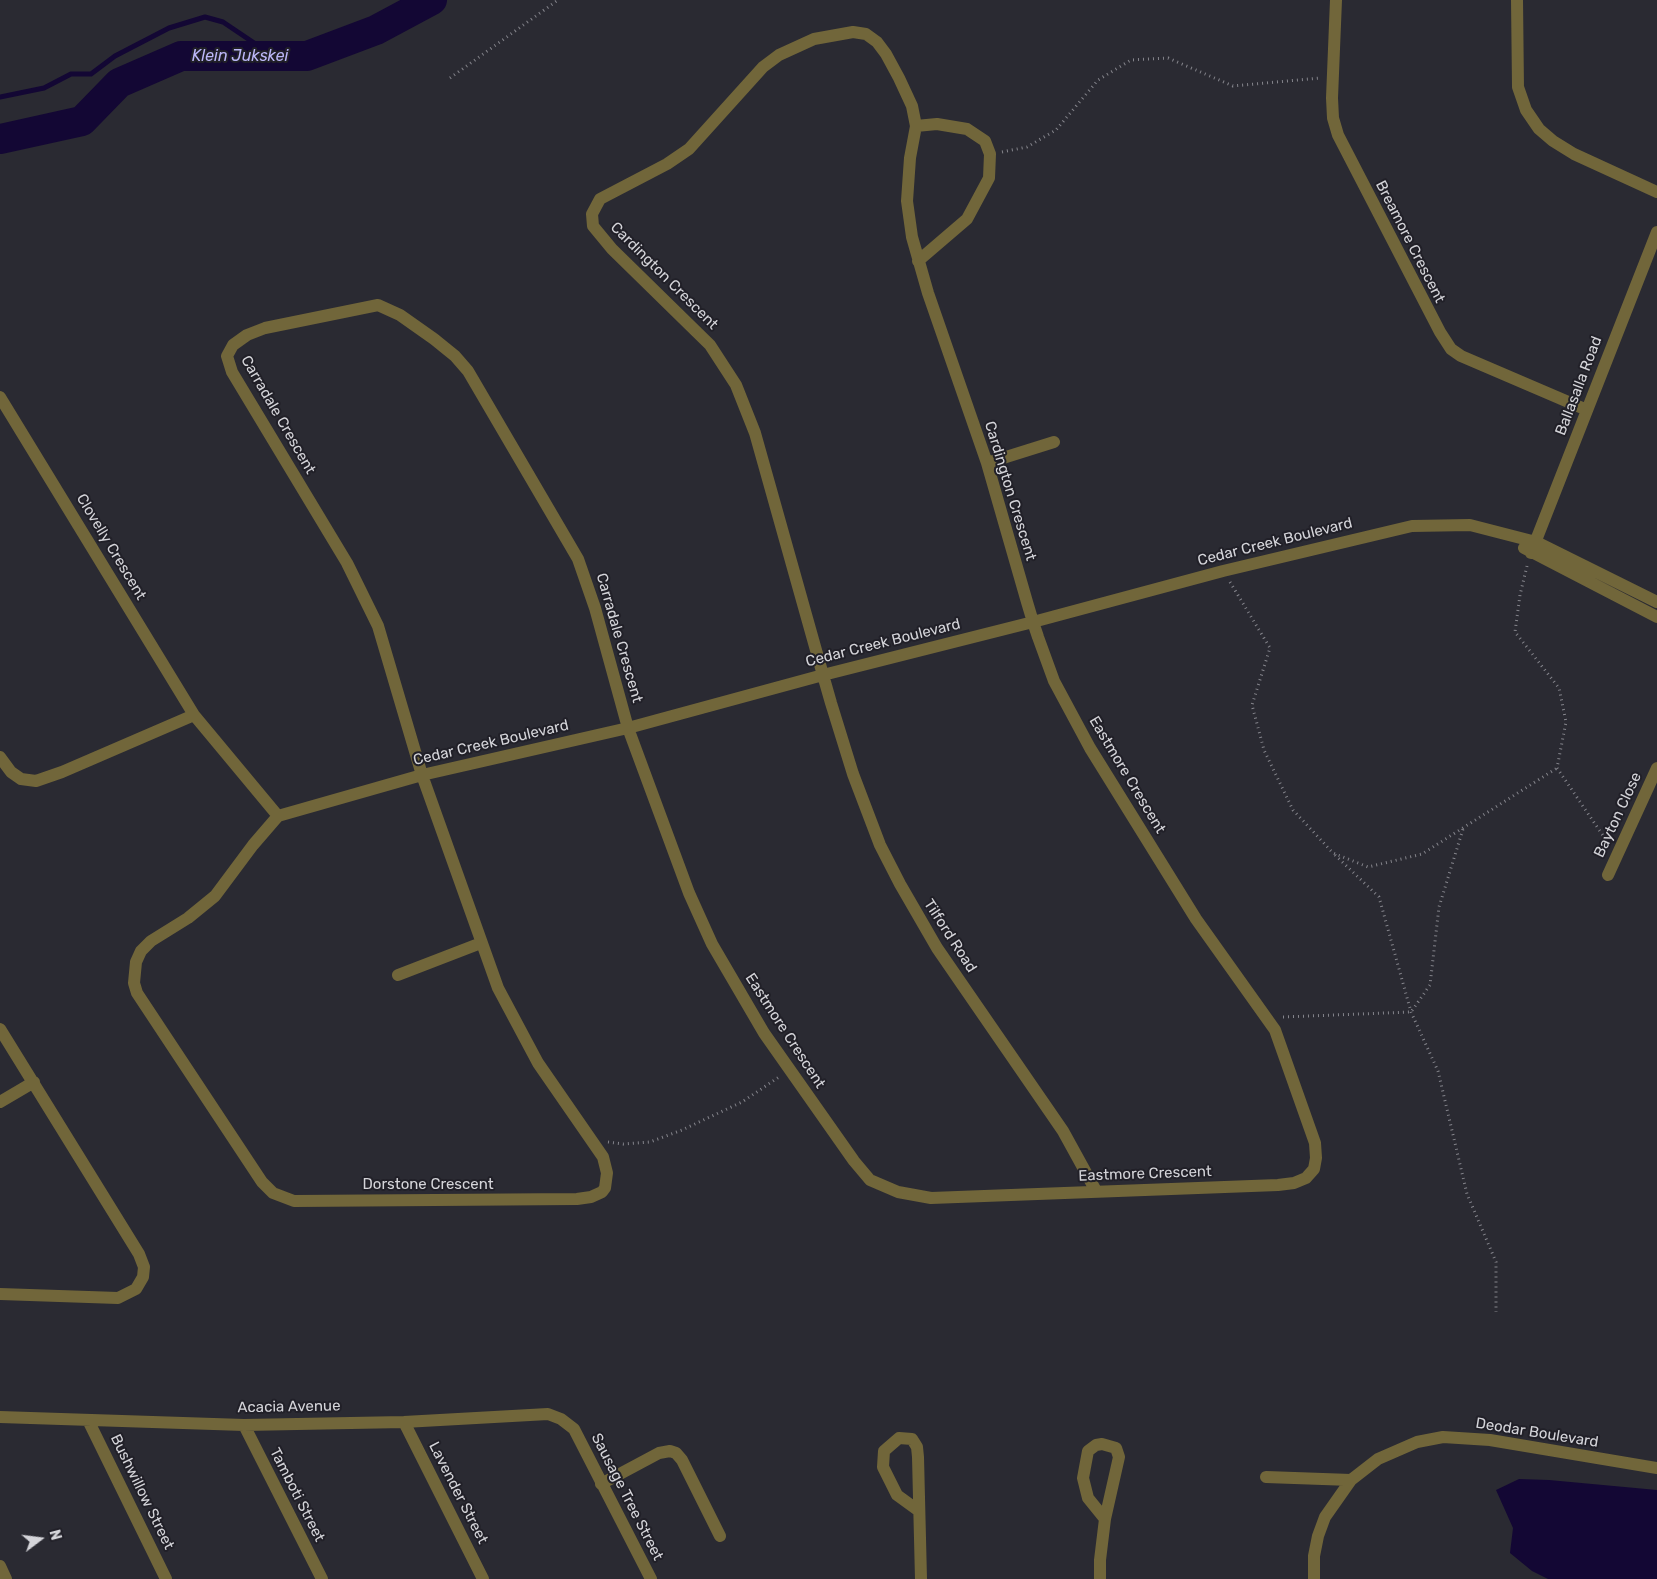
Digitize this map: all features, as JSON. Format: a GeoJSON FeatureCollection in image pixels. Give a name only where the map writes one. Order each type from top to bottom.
{"type":"FeatureCollection","features":[{"type":"Feature","properties":{"kind":"street","name":"Breamore Crescent"},"geometry":{"type":"LineString","coordinates":[[1336,0],[1333,118],[1338,135],[1430,315],[1451,349],[1486,368],[1587,410]]}},
{"type":"Feature","properties":{"kind":"street"},"geometry":{"type":"LineString","coordinates":[[1516,0],[1518,87],[1526,110],[1539,129],[1553,142],[1574,154],[1657,192]]}},
{"type":"Feature","properties":{"kind":"street","name":"Cardington Crescent"},"geometry":{"type":"LineString","coordinates":[[823,675],[755,433],[736,385],[710,345],[600,237],[593,226],[592,214],[600,199],[667,164],[689,149],[763,67],[794,46],[814,39],[853,32],[866,34],[877,42],[899,78],[912,106],[916,126],[910,158],[907,201],[912,237],[918,261],[987,463],[1034,622]]}},
{"type":"Feature","properties":{"kind":"street"},"geometry":{"type":"LineString","coordinates":[[916,126],[945,124],[967,129],[984,142],[990,154],[988,178],[967,219],[918,261]]}},
{"type":"Feature","properties":{"kind":"street","name":"Ballasalla Road"},"geometry":{"type":"LineString","coordinates":[[1533,547],[1657,232]]}},
{"type":"Feature","properties":{"kind":"street","name":"Carradale Crescent"},"geometry":{"type":"LineString","coordinates":[[422,775],[378,626],[362,592],[232,372],[227,356],[229,350],[247,334],[274,326],[378,305],[400,315],[455,356],[481,391],[578,559],[595,608],[628,728]]}},
{"type":"Feature","properties":{"kind":"street","name":"Clovelly Crescent"},"geometry":{"type":"LineString","coordinates":[[0,396],[194,715],[278,816]]}},
{"type":"Feature","properties":{"kind":"street"},"geometry":{"type":"LineString","coordinates":[[987,463],[1054,442]]}},
{"type":"Feature","properties":{"kind":"street","name":"Cedar Creek Boulevard"},"geometry":{"type":"LineString","coordinates":[[278,816],[422,775],[628,728],[823,675],[1034,622],[1223,570],[1412,526],[1470,525],[1499,532],[1657,602]]}},
{"type":"Feature","properties":{"kind":"street","name":"Cedar Creek Boulevard"},"geometry":{"type":"LineString","coordinates":[[1533,547],[1657,617]]}},
{"type":"Feature","properties":{"kind":"street","name":"Eastmore Crescent"},"geometry":{"type":"LineString","coordinates":[[628,728],[689,893],[704,926],[746,1003],[790,1070],[854,1161],[870,1180],[882,1186],[914,1196],[931,1198],[1278,1185],[1294,1183],[1306,1178],[1314,1169],[1316,1158],[1315,1142],[1282,1049],[1267,1018],[1196,918],[1090,748],[1054,681],[1034,622]]}},
{"type":"Feature","properties":{"kind":"street","name":"Tilford Road"},"geometry":{"type":"LineString","coordinates":[[823,675],[869,818],[900,884],[937,948],[1062,1131],[1096,1191]]}},
{"type":"Feature","properties":{"kind":"street"},"geometry":{"type":"LineString","coordinates":[[0,756],[12,772],[21,779],[36,781],[62,772],[194,715]]}},
{"type":"Feature","properties":{"kind":"street","name":"Bayton Close"},"geometry":{"type":"LineString","coordinates":[[1608,875],[1657,768]]}},
{"type":"Feature","properties":{"kind":"street","name":"Dorstone Crescent"},"geometry":{"type":"LineString","coordinates":[[278,816],[253,845],[215,896],[188,918],[151,941],[142,951],[134,971],[137,993],[262,1182],[273,1193],[284,1199],[306,1203],[577,1199],[598,1194],[605,1188],[608,1173],[606,1164],[592,1140],[538,1063],[515,1023],[481,943],[422,775]]}},
{"type":"Feature","properties":{"kind":"street"},"geometry":{"type":"LineString","coordinates":[[398,975],[481,943]]}},
{"type":"Feature","properties":{"kind":"street"},"geometry":{"type":"LineString","coordinates":[[0,1029],[139,1254],[144,1267],[143,1277],[136,1289],[118,1298],[0,1294]]}},
{"type":"Feature","properties":{"kind":"street"},"geometry":{"type":"LineString","coordinates":[[0,1102],[34,1082]]}},
{"type":"Feature","properties":{"kind":"street","name":"Acacia Avenue"},"geometry":{"type":"LineString","coordinates":[[0,1417],[244,1425],[404,1422],[533,1413],[548,1414],[561,1419],[574,1429]]}},
{"type":"Feature","properties":{"kind":"street","name":"Bushwillow Street"},"geometry":{"type":"LineString","coordinates":[[88,1420],[166,1579]]}},
{"type":"Feature","properties":{"kind":"street","name":"Lavender Street"},"geometry":{"type":"LineString","coordinates":[[404,1422],[483,1579]]}},
{"type":"Feature","properties":{"kind":"street","name":"Tamboti Street"},"geometry":{"type":"LineString","coordinates":[[244,1425],[322,1579]]}},
{"type":"Feature","properties":{"kind":"street","name":"Sausage Tree Street"},"geometry":{"type":"LineString","coordinates":[[574,1429],[651,1579]]}},
{"type":"Feature","properties":{"kind":"street"},"geometry":{"type":"LineString","coordinates":[[919,1511],[897,1495],[883,1467],[884,1452],[899,1438],[912,1439],[917,1447],[919,1511],[921,1579]]}},
{"type":"Feature","properties":{"kind":"street","name":"Deodar Boulevard"},"geometry":{"type":"LineString","coordinates":[[1314,1579],[1314,1556],[1318,1536],[1325,1517],[1351,1480],[1378,1459],[1417,1442],[1443,1438],[1490,1440],[1657,1468]]}},
{"type":"Feature","properties":{"kind":"street"},"geometry":{"type":"LineString","coordinates":[[1100,1579],[1100,1560],[1105,1519],[1119,1454],[1114,1446],[1102,1444],[1096,1445],[1088,1451],[1083,1478],[1088,1498],[1105,1519]]}},
{"type":"Feature","properties":{"kind":"street"},"geometry":{"type":"LineString","coordinates":[[601,1484],[659,1453],[670,1451],[676,1453],[682,1460],[720,1536]]}},
{"type":"Feature","properties":{"kind":"street"},"geometry":{"type":"LineString","coordinates":[[1266,1477],[1351,1480]]}},
{"type":"Feature","properties":{"kind":"street"},"geometry":{"type":"LineString","coordinates":[[0,1566],[6,1579]]}},
{"type":"Feature","properties":{"kind":"path"},"geometry":{"type":"LineString","coordinates":[[450,78],[558,0]]}},
{"type":"Feature","properties":{"kind":"path"},"geometry":{"type":"LineString","coordinates":[[990,154],[1027,147],[1056,130],[1098,80],[1132,60],[1168,58],[1233,86],[1334,77]]}},
{"type":"Feature","properties":{"kind":"path"},"geometry":{"type":"LineString","coordinates":[[1533,547],[1520,595],[1515,632],[1558,688],[1566,722],[1557,768],[1617,855]]}},
{"type":"Feature","properties":{"kind":"path"},"geometry":{"type":"LineString","coordinates":[[1223,570],[1270,648],[1252,705],[1264,750],[1293,810],[1333,853],[1379,897],[1411,1012],[1438,1071],[1467,1194],[1496,1262],[1496,1312]]}},
{"type":"Feature","properties":{"kind":"path"},"geometry":{"type":"LineString","coordinates":[[1333,853],[1368,867],[1422,854],[1557,768]]}},
{"type":"Feature","properties":{"kind":"path"},"geometry":{"type":"LineString","coordinates":[[1411,1012],[1430,985],[1439,907],[1463,829]]}},
{"type":"Feature","properties":{"kind":"path"},"geometry":{"type":"LineString","coordinates":[[1267,1018],[1411,1012]]}},
{"type":"Feature","properties":{"kind":"path"},"geometry":{"type":"LineString","coordinates":[[592,1140],[623,1144],[650,1142],[682,1130],[742,1102],[790,1070]]}},
{"type":"Feature","properties":{"kind":"shaded area"},"geometry":{"type":"Polygon","coordinates":[[[1519,1479],[1657,1490],[1657,1579],[1548,1579],[1532,1571],[1510,1553],[1513,1528],[1496,1490],[1519,1479]]]}},
{"type":"Feature","properties":{"kind":"waterway","name":"Klein Jukskei"},"geometry":{"type":"LineString","coordinates":[[0,139],[82,121],[119,83],[181,56],[307,56],[376,30],[432,0]]}},
{"type":"Feature","properties":{"kind":"waterway"},"geometry":{"type":"LineString","coordinates":[[0,97],[44,88],[71,74],[91,74],[115,56],[169,28],[205,17],[223,22],[272,55]]}}]}
